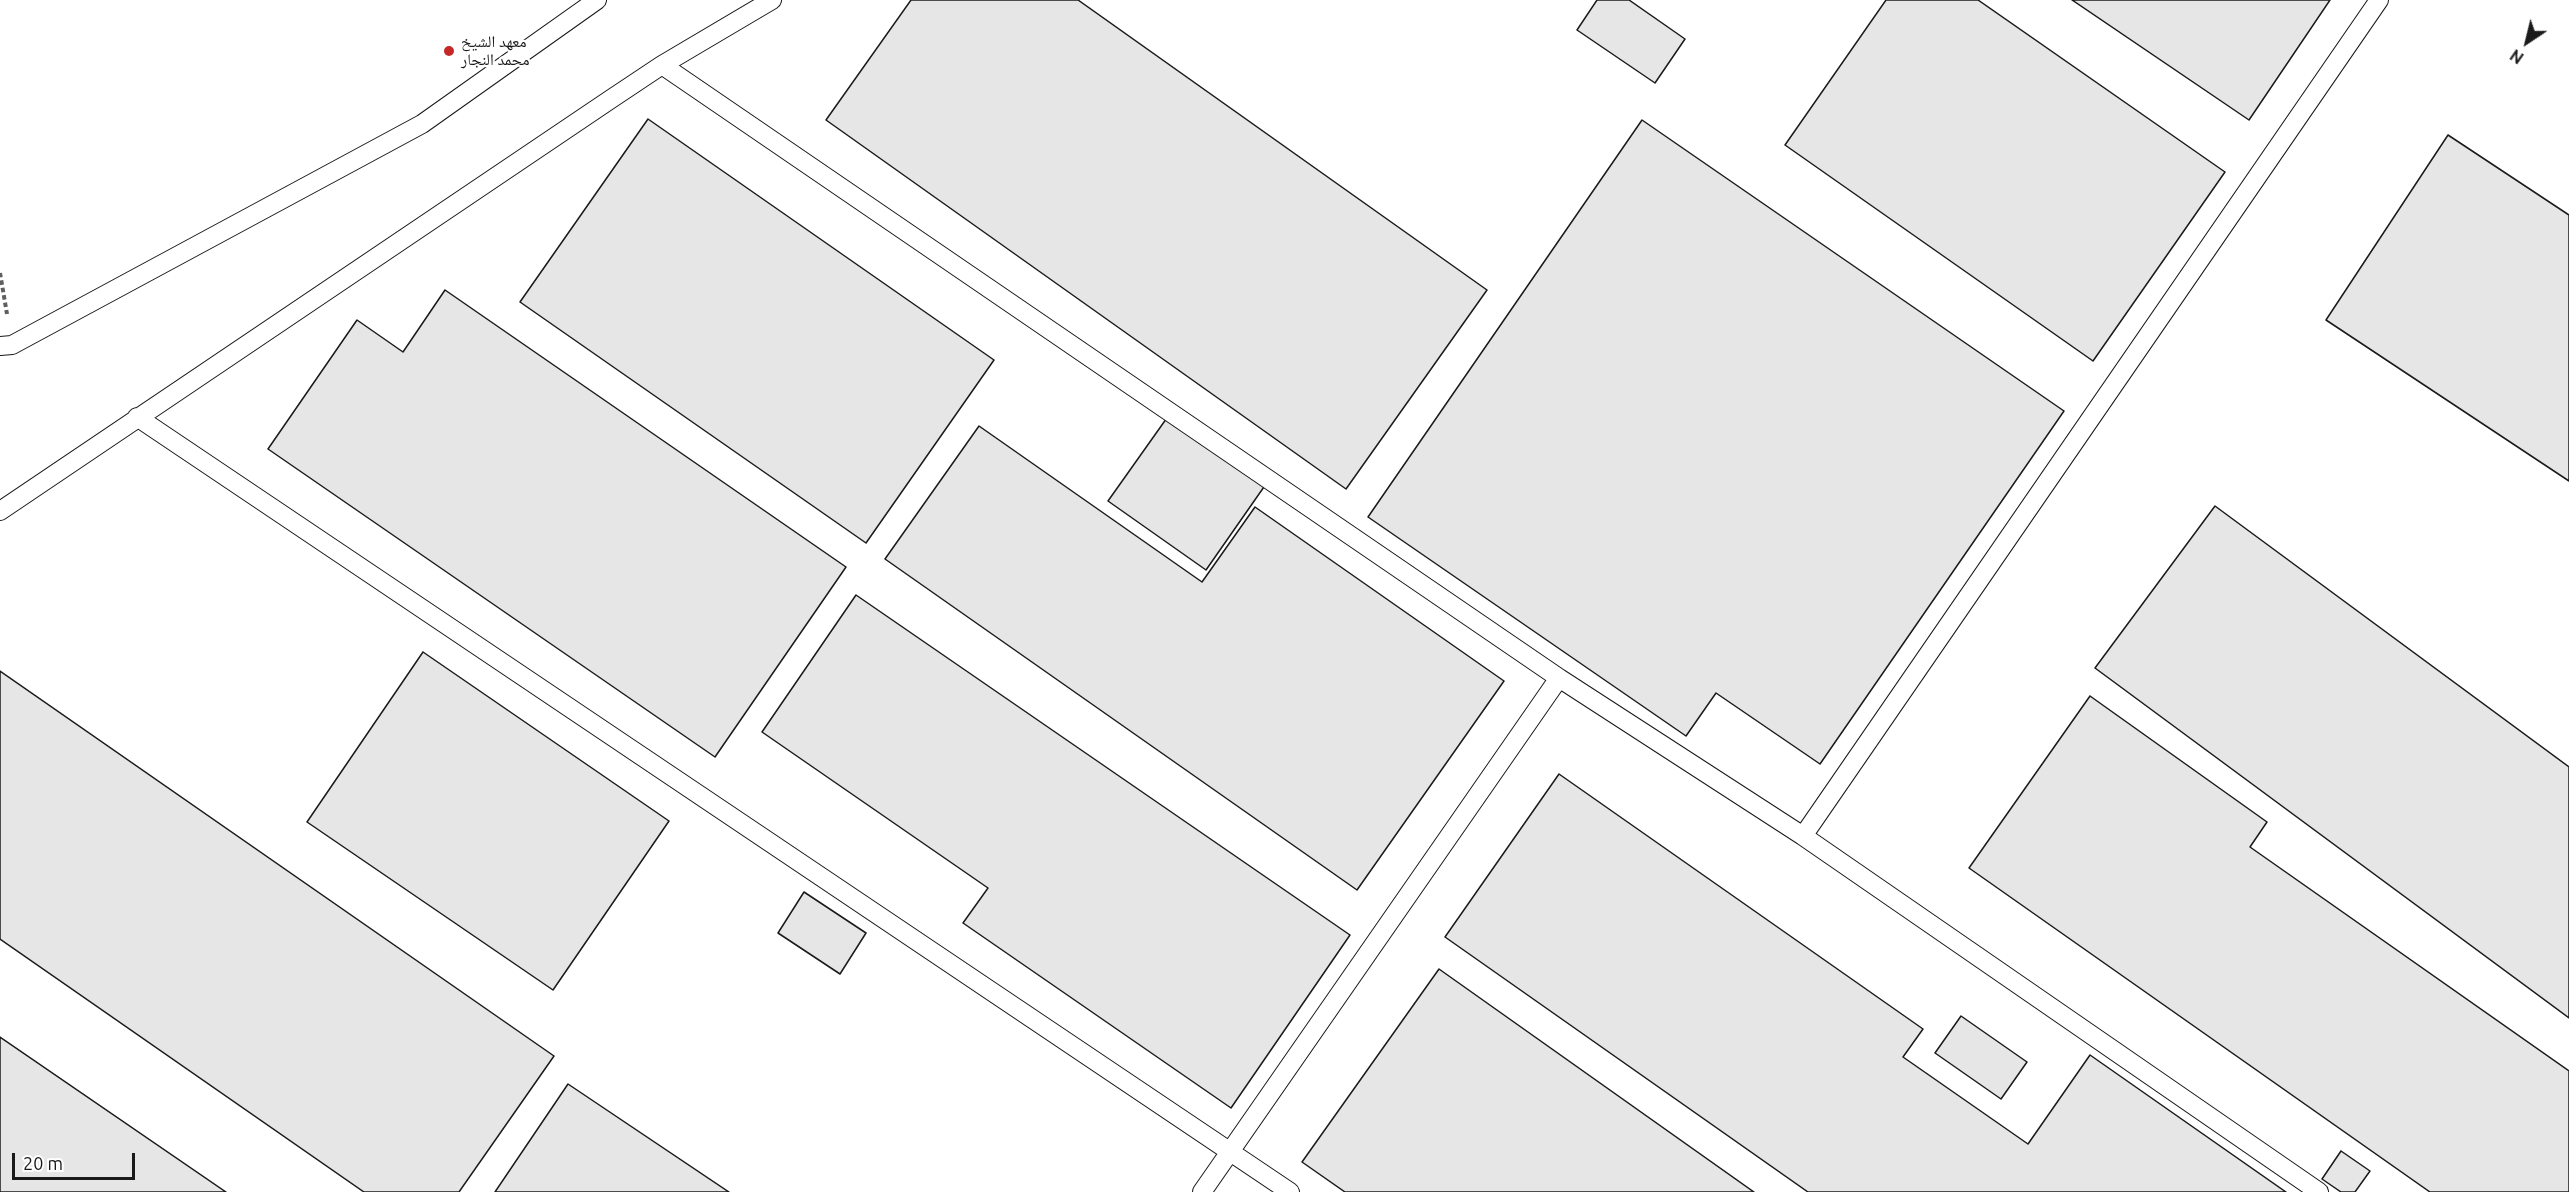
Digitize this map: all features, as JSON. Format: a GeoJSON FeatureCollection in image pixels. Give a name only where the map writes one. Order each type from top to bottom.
{"type":"FeatureCollection","features":[{"type":"Feature","properties":{"kind":"lane"},"geometry":{"type":"LineString","coordinates":[[6,346],[422,124],[597,0]]}},
{"type":"Feature","properties":{"kind":"lane"},"geometry":{"type":"LineString","coordinates":[[0,511],[662,65],[772,0]]}},
{"type":"Feature","properties":{"kind":"lane"},"geometry":{"type":"LineString","coordinates":[[1803,836],[2379,0]]}},
{"type":"Feature","properties":{"kind":"lane"},"geometry":{"type":"LineString","coordinates":[[662,65],[1559,678],[1803,836],[2319,1192]]}},
{"type":"Feature","properties":{"kind":"lane"},"geometry":{"type":"LineString","coordinates":[[137,417],[1290,1192]]}},
{"type":"Feature","properties":{"kind":"lane"},"geometry":{"type":"LineString","coordinates":[[1202,1192],[1559,678]]}},
{"type":"Feature","properties":{"kind":"path"},"geometry":{"type":"LineString","coordinates":[[0,273],[6,346]]}},
{"type":"Feature","properties":{"kind":"building"},"geometry":{"type":"Polygon","coordinates":[[[911,0],[1078,0],[1487,290],[1346,489],[826,120],[911,0]]]}},
{"type":"Feature","properties":{"kind":"building"},"geometry":{"type":"Polygon","coordinates":[[[1597,0],[1629,0],[1685,39],[1655,83],[1577,30],[1597,0]]]}},
{"type":"Feature","properties":{"kind":"building"},"geometry":{"type":"Polygon","coordinates":[[[1886,0],[1978,0],[2225,172],[2093,361],[1785,145],[1886,0]]]}},
{"type":"Feature","properties":{"kind":"building"},"geometry":{"type":"Polygon","coordinates":[[[2072,0],[2330,0],[2249,120],[2072,0]]]}},
{"type":"Feature","properties":{"kind":"building"},"geometry":{"type":"Polygon","coordinates":[[[648,119],[994,360],[866,543],[520,302],[648,119]]]}},
{"type":"Feature","properties":{"kind":"building"},"geometry":{"type":"Polygon","coordinates":[[[1642,120],[2064,411],[1820,764],[1716,693],[1686,736],[1368,517],[1642,120]]]}},
{"type":"Feature","properties":{"kind":"building"},"geometry":{"type":"Polygon","coordinates":[[[2448,135],[2569,215],[2569,481],[2326,320],[2448,135]]]}},
{"type":"Feature","properties":{"kind":"building"},"geometry":{"type":"Polygon","coordinates":[[[445,290],[846,567],[715,757],[268,449],[357,320],[403,352],[445,290]]]}},
{"type":"Feature","properties":{"kind":"building"},"geometry":{"type":"Polygon","coordinates":[[[1169,415],[1266,484],[1206,570],[1108,501],[1169,415]]]}},
{"type":"Feature","properties":{"kind":"building"},"geometry":{"type":"Polygon","coordinates":[[[979,426],[1202,582],[1255,507],[1504,681],[1357,890],[885,559],[979,426]]]}},
{"type":"Feature","properties":{"kind":"building"},"geometry":{"type":"Polygon","coordinates":[[[2215,506],[2569,767],[2569,1018],[2095,668],[2215,506]]]}},
{"type":"Feature","properties":{"kind":"building"},"geometry":{"type":"Polygon","coordinates":[[[856,595],[1350,935],[1231,1108],[963,923],[988,888],[762,732],[856,595]]]}},
{"type":"Feature","properties":{"kind":"building"},"geometry":{"type":"Polygon","coordinates":[[[423,652],[669,821],[553,990],[307,822],[423,652]]]}},
{"type":"Feature","properties":{"kind":"building"},"geometry":{"type":"Polygon","coordinates":[[[0,671],[554,1056],[459,1192],[364,1192],[0,939],[0,671]]]}},
{"type":"Feature","properties":{"kind":"building"},"geometry":{"type":"Polygon","coordinates":[[[2090,696],[2267,822],[2250,847],[2569,1071],[2569,1192],[2430,1192],[1969,868],[2090,696]]]}},
{"type":"Feature","properties":{"kind":"building"},"geometry":{"type":"Polygon","coordinates":[[[1559,774],[1923,1029],[1903,1057],[2028,1144],[2090,1055],[2286,1192],[1808,1192],[1445,937],[1559,774]]]}},
{"type":"Feature","properties":{"kind":"building"},"geometry":{"type":"Polygon","coordinates":[[[804,892],[866,933],[840,974],[778,933],[804,892]]]}},
{"type":"Feature","properties":{"kind":"building"},"geometry":{"type":"Polygon","coordinates":[[[1439,969],[1754,1192],[1345,1192],[1302,1162],[1439,969]]]}},
{"type":"Feature","properties":{"kind":"building"},"geometry":{"type":"Polygon","coordinates":[[[1961,1016],[2027,1062],[2001,1099],[1935,1053],[1961,1016]]]}},
{"type":"Feature","properties":{"kind":"building"},"geometry":{"type":"Polygon","coordinates":[[[0,1037],[226,1192],[0,1192],[0,1037]]]}},
{"type":"Feature","properties":{"kind":"building"},"geometry":{"type":"Polygon","coordinates":[[[568,1084],[729,1192],[495,1192],[568,1084]]]}},
{"type":"Feature","properties":{"kind":"building"},"geometry":{"type":"Polygon","coordinates":[[[2341,1151],[2370,1171],[2355,1192],[2341,1192],[2322,1179],[2341,1151]]]}},
{"type":"Feature","properties":{"kind":"place","name":"معهد الشيخ محمد النجار"},"geometry":{"type":"Point","coordinates":[449,51]}}]}
